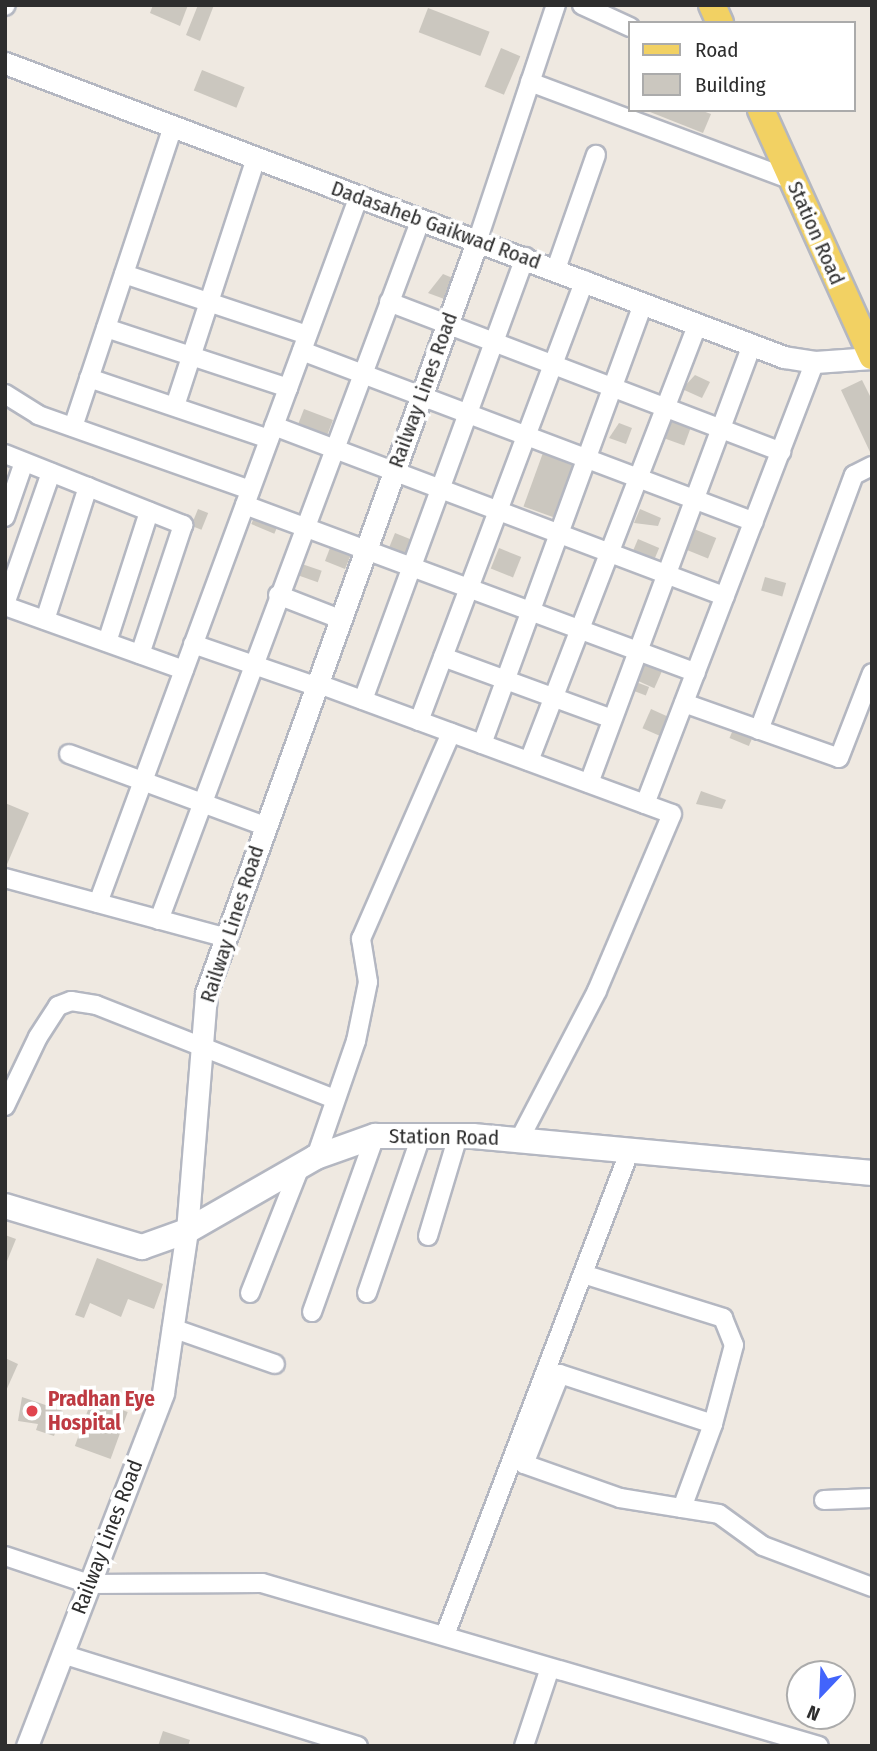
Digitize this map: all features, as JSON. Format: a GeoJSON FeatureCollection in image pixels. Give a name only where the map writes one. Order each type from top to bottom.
{"type":"FeatureCollection","features":[{"type":"Feature","properties":{"kind":"main road"},"geometry":{"type":"LineString","coordinates":[[712,5],[719,21]]}},
{"type":"Feature","properties":{"kind":"main road"},"geometry":{"type":"LineString","coordinates":[[728,5],[736,21]]}},
{"type":"Feature","properties":{"kind":"main road","name":"Station Road"},"geometry":{"type":"LineString","coordinates":[[762,112],[872,357]]}},
{"type":"Feature","properties":{"kind":"main road","name":"Station Road"},"geometry":{"type":"LineString","coordinates":[[780,112],[872,315]]}},
{"type":"Feature","properties":{"kind":"main road","name":"Station Road"},"geometry":{"type":"LineString","coordinates":[[5,1206],[142,1247],[187,1231],[237,1198],[307,1163],[375,1136],[458,1136],[519,1140],[872,1173]]}},
{"type":"Feature","properties":{"kind":"street"},"geometry":{"type":"LineString","coordinates":[[478,239],[556,5]]}},
{"type":"Feature","properties":{"kind":"street"},"geometry":{"type":"LineString","coordinates":[[582,5],[628,26]]}},
{"type":"Feature","properties":{"kind":"street","name":"Dadasaheb Gaikwad Road"},"geometry":{"type":"LineString","coordinates":[[5,63],[752,344],[815,362],[872,357]]}},
{"type":"Feature","properties":{"kind":"street"},"geometry":{"type":"LineString","coordinates":[[530,82],[792,180]]}},
{"type":"Feature","properties":{"kind":"street"},"geometry":{"type":"LineString","coordinates":[[73,427],[173,127]]}},
{"type":"Feature","properties":{"kind":"street"},"geometry":{"type":"LineString","coordinates":[[556,269],[596,155]]}},
{"type":"Feature","properties":{"kind":"street"},"geometry":{"type":"LineString","coordinates":[[174,406],[256,158]]}},
{"type":"Feature","properties":{"kind":"street"},"geometry":{"type":"LineString","coordinates":[[98,903],[359,196]]}},
{"type":"Feature","properties":{"kind":"street"},"geometry":{"type":"LineString","coordinates":[[159,920],[278,595],[421,219]]}},
{"type":"Feature","properties":{"kind":"street","name":"Railway Lines Road"},"geometry":{"type":"LineString","coordinates":[[27,1746],[163,1392],[187,1231],[198,1046],[224,937],[478,239]]}},
{"type":"Feature","properties":{"kind":"street"},"geometry":{"type":"LineString","coordinates":[[363,700],[525,257]]}},
{"type":"Feature","properties":{"kind":"street"},"geometry":{"type":"LineString","coordinates":[[124,274],[209,302],[421,396],[754,522]]}},
{"type":"Feature","properties":{"kind":"street"},"geometry":{"type":"LineString","coordinates":[[419,721],[584,280]]}},
{"type":"Feature","properties":{"kind":"street"},"geometry":{"type":"LineString","coordinates":[[389,302],[781,452]]}},
{"type":"Feature","properties":{"kind":"street"},"geometry":{"type":"LineString","coordinates":[[482,744],[643,303]]}},
{"type":"Feature","properties":{"kind":"street"},"geometry":{"type":"LineString","coordinates":[[529,761],[698,324]]}},
{"type":"Feature","properties":{"kind":"street"},"geometry":{"type":"LineString","coordinates":[[106,328],[288,388]]}},
{"type":"Feature","properties":{"kind":"street"},"geometry":{"type":"LineString","coordinates":[[589,783],[752,344]]}},
{"type":"Feature","properties":{"kind":"street"},"geometry":{"type":"LineString","coordinates":[[645,804],[815,362]]}},
{"type":"Feature","properties":{"kind":"street"},"geometry":{"type":"LineString","coordinates":[[89,378],[174,406],[333,450],[725,596]]}},
{"type":"Feature","properties":{"kind":"street"},"geometry":{"type":"LineString","coordinates":[[5,394],[73,427],[247,498],[304,526],[413,565],[579,632],[696,673]]}},
{"type":"Feature","properties":{"kind":"street"},"geometry":{"type":"LineString","coordinates":[[5,454],[183,525],[140,654]]}},
{"type":"Feature","properties":{"kind":"street"},"geometry":{"type":"LineString","coordinates":[[5,517],[24,462]]}},
{"type":"Feature","properties":{"kind":"street"},"geometry":{"type":"LineString","coordinates":[[759,730],[854,475],[872,466]]}},
{"type":"Feature","properties":{"kind":"street"},"geometry":{"type":"LineString","coordinates":[[51,472],[5,605],[184,670]]}},
{"type":"Feature","properties":{"kind":"street"},"geometry":{"type":"LineString","coordinates":[[45,620],[88,487]]}},
{"type":"Feature","properties":{"kind":"street"},"geometry":{"type":"LineString","coordinates":[[107,642],[149,512]]}},
{"type":"Feature","properties":{"kind":"street"},"geometry":{"type":"LineString","coordinates":[[278,595],[340,619]]}},
{"type":"Feature","properties":{"kind":"street"},"geometry":{"type":"LineString","coordinates":[[193,644],[363,700],[673,814],[597,991],[519,1140]]}},
{"type":"Feature","properties":{"kind":"street"},"geometry":{"type":"LineString","coordinates":[[443,657],[612,719]]}},
{"type":"Feature","properties":{"kind":"street"},"geometry":{"type":"LineString","coordinates":[[684,704],[839,758],[872,673]]}},
{"type":"Feature","properties":{"kind":"street"},"geometry":{"type":"LineString","coordinates":[[250,1293],[307,1163],[356,1041],[368,982],[360,939],[451,733]]}},
{"type":"Feature","properties":{"kind":"street"},"geometry":{"type":"LineString","coordinates":[[69,754],[265,826]]}},
{"type":"Feature","properties":{"kind":"street"},"geometry":{"type":"LineString","coordinates":[[5,878],[224,937]]}},
{"type":"Feature","properties":{"kind":"street"},"geometry":{"type":"LineString","coordinates":[[5,1105],[38,1037],[58,1006],[71,1001],[332,1098]]}},
{"type":"Feature","properties":{"kind":"street"},"geometry":{"type":"LineString","coordinates":[[312,1312],[375,1136]]}},
{"type":"Feature","properties":{"kind":"street"},"geometry":{"type":"LineString","coordinates":[[367,1293],[421,1136]]}},
{"type":"Feature","properties":{"kind":"street"},"geometry":{"type":"LineString","coordinates":[[428,1236],[458,1136]]}},
{"type":"Feature","properties":{"kind":"street"},"geometry":{"type":"LineString","coordinates":[[445,1635],[630,1150]]}},
{"type":"Feature","properties":{"kind":"street"},"geometry":{"type":"LineString","coordinates":[[583,1274],[723,1318],[734,1345],[713,1424],[682,1508]]}},
{"type":"Feature","properties":{"kind":"street"},"geometry":{"type":"LineString","coordinates":[[172,1328],[275,1364]]}},
{"type":"Feature","properties":{"kind":"street"},"geometry":{"type":"LineString","coordinates":[[713,1424],[560,1374],[524,1464],[620,1498],[719,1514],[763,1546],[872,1587]]}},
{"type":"Feature","properties":{"kind":"street"},"geometry":{"type":"LineString","coordinates":[[824,1500],[872,1498]]}},
{"type":"Feature","properties":{"kind":"street"},"geometry":{"type":"LineString","coordinates":[[5,1556],[89,1584],[262,1583],[819,1746]]}},
{"type":"Feature","properties":{"kind":"street"},"geometry":{"type":"LineString","coordinates":[[62,1654],[358,1746]]}},
{"type":"Feature","properties":{"kind":"street"},"geometry":{"type":"LineString","coordinates":[[524,1746],[550,1668]]}},
{"type":"Feature","properties":{"kind":"building"},"geometry":{"type":"Polygon","coordinates":[[[153,5],[188,5],[180,26],[150,13],[153,5]]]}},
{"type":"Feature","properties":{"kind":"building"},"geometry":{"type":"Polygon","coordinates":[[[198,5],[214,5],[200,41],[186,35],[198,5]]]}},
{"type":"Feature","properties":{"kind":"building"},"geometry":{"type":"Polygon","coordinates":[[[428,8],[490,32],[480,56],[419,32],[428,8]]]}},
{"type":"Feature","properties":{"kind":"building"},"geometry":{"type":"Polygon","coordinates":[[[501,48],[520,56],[504,95],[485,87],[501,48]]]}},
{"type":"Feature","properties":{"kind":"building"},"geometry":{"type":"Polygon","coordinates":[[[202,70],[245,87],[236,108],[194,90],[202,70]]]}},
{"type":"Feature","properties":{"kind":"building"},"geometry":{"type":"Polygon","coordinates":[[[650,112],[711,114],[703,133],[650,112]]]}},
{"type":"Feature","properties":{"kind":"building"},"geometry":{"type":"Polygon","coordinates":[[[443,274],[455,279],[447,300],[428,293],[443,274]]]}},
{"type":"Feature","properties":{"kind":"building"},"geometry":{"type":"Polygon","coordinates":[[[695,375],[710,382],[702,398],[682,389],[695,375]]]}},
{"type":"Feature","properties":{"kind":"building"},"geometry":{"type":"Polygon","coordinates":[[[862,380],[872,400],[870,452],[841,390],[862,380]]]}},
{"type":"Feature","properties":{"kind":"building"},"geometry":{"type":"Polygon","coordinates":[[[304,409],[333,420],[326,437],[298,426],[304,409]]]}},
{"type":"Feature","properties":{"kind":"building"},"geometry":{"type":"Polygon","coordinates":[[[673,418],[692,425],[684,446],[665,439],[673,418]]]}},
{"type":"Feature","properties":{"kind":"building"},"geometry":{"type":"Polygon","coordinates":[[[619,423],[632,428],[626,444],[609,438],[619,423]]]}},
{"type":"Feature","properties":{"kind":"building"},"geometry":{"type":"Polygon","coordinates":[[[544,450],[579,463],[558,519],[523,506],[544,450]]]}},
{"type":"Feature","properties":{"kind":"building"},"geometry":{"type":"Polygon","coordinates":[[[198,509],[208,513],[201,530],[191,526],[198,509]]]}},
{"type":"Feature","properties":{"kind":"building"},"geometry":{"type":"Polygon","coordinates":[[[640,509],[661,518],[658,526],[634,523],[640,509]]]}},
{"type":"Feature","properties":{"kind":"building"},"geometry":{"type":"Polygon","coordinates":[[[256,513],[279,523],[274,534],[251,524],[256,513]]]}},
{"type":"Feature","properties":{"kind":"building"},"geometry":{"type":"Polygon","coordinates":[[[694,529],[716,538],[708,558],[686,549],[694,529]]]}},
{"type":"Feature","properties":{"kind":"building"},"geometry":{"type":"Polygon","coordinates":[[[395,533],[415,541],[408,561],[387,552],[395,533]]]}},
{"type":"Feature","properties":{"kind":"building"},"geometry":{"type":"Polygon","coordinates":[[[638,539],[659,548],[653,564],[631,555],[638,539]]]}},
{"type":"Feature","properties":{"kind":"building"},"geometry":{"type":"Polygon","coordinates":[[[333,540],[352,552],[345,569],[325,561],[333,540]]]}},
{"type":"Feature","properties":{"kind":"building"},"geometry":{"type":"Polygon","coordinates":[[[499,548],[521,557],[513,577],[491,568],[499,548]]]}},
{"type":"Feature","properties":{"kind":"building"},"geometry":{"type":"Polygon","coordinates":[[[299,563],[322,571],[318,582],[295,574],[299,563]]]}},
{"type":"Feature","properties":{"kind":"building"},"geometry":{"type":"Polygon","coordinates":[[[765,577],[786,583],[782,597],[761,590],[765,577]]]}},
{"type":"Feature","properties":{"kind":"building"},"geometry":{"type":"Polygon","coordinates":[[[645,660],[663,668],[654,688],[636,680],[645,660]]]}},
{"type":"Feature","properties":{"kind":"building"},"geometry":{"type":"Polygon","coordinates":[[[636,682],[649,687],[646,695],[633,690],[636,682]]]}},
{"type":"Feature","properties":{"kind":"building"},"geometry":{"type":"Polygon","coordinates":[[[651,709],[669,717],[661,736],[642,728],[651,709]]]}},
{"type":"Feature","properties":{"kind":"building"},"geometry":{"type":"Polygon","coordinates":[[[735,725],[754,733],[749,746],[730,738],[735,725]]]}},
{"type":"Feature","properties":{"kind":"building"},"geometry":{"type":"Polygon","coordinates":[[[701,791],[726,800],[722,809],[696,804],[701,791]]]}},
{"type":"Feature","properties":{"kind":"building"},"geometry":{"type":"Polygon","coordinates":[[[5,803],[29,813],[5,869],[5,803]]]}},
{"type":"Feature","properties":{"kind":"building"},"geometry":{"type":"Polygon","coordinates":[[[5,1235],[16,1239],[5,1266],[5,1235]]]}},
{"type":"Feature","properties":{"kind":"building"},"geometry":{"type":"Polygon","coordinates":[[[97,1258],[163,1284],[154,1309],[128,1299],[121,1317],[90,1303],[84,1318],[75,1315],[97,1258]]]}},
{"type":"Feature","properties":{"kind":"building"},"geometry":{"type":"Polygon","coordinates":[[[5,1358],[18,1364],[5,1393],[5,1358]]]}},
{"type":"Feature","properties":{"kind":"building","name":"Pradhan Eye Hospital"},"geometry":{"type":"Polygon","coordinates":[[[22,1397],[63,1411],[54,1436],[36,1430],[38,1424],[18,1421],[22,1397]]]}},
{"type":"Feature","properties":{"kind":"building"},"geometry":{"type":"Polygon","coordinates":[[[92,1399],[128,1412],[111,1459],[75,1446],[92,1399]]]}},
{"type":"Feature","properties":{"kind":"building"},"geometry":{"type":"Polygon","coordinates":[[[163,1731],[190,1740],[188,1746],[158,1746],[163,1731]]]}},
{"type":"Feature","properties":{"kind":"place","name":"Pradhan Eye Hospital"},"geometry":{"type":"Point","coordinates":[32,1411]}}]}
